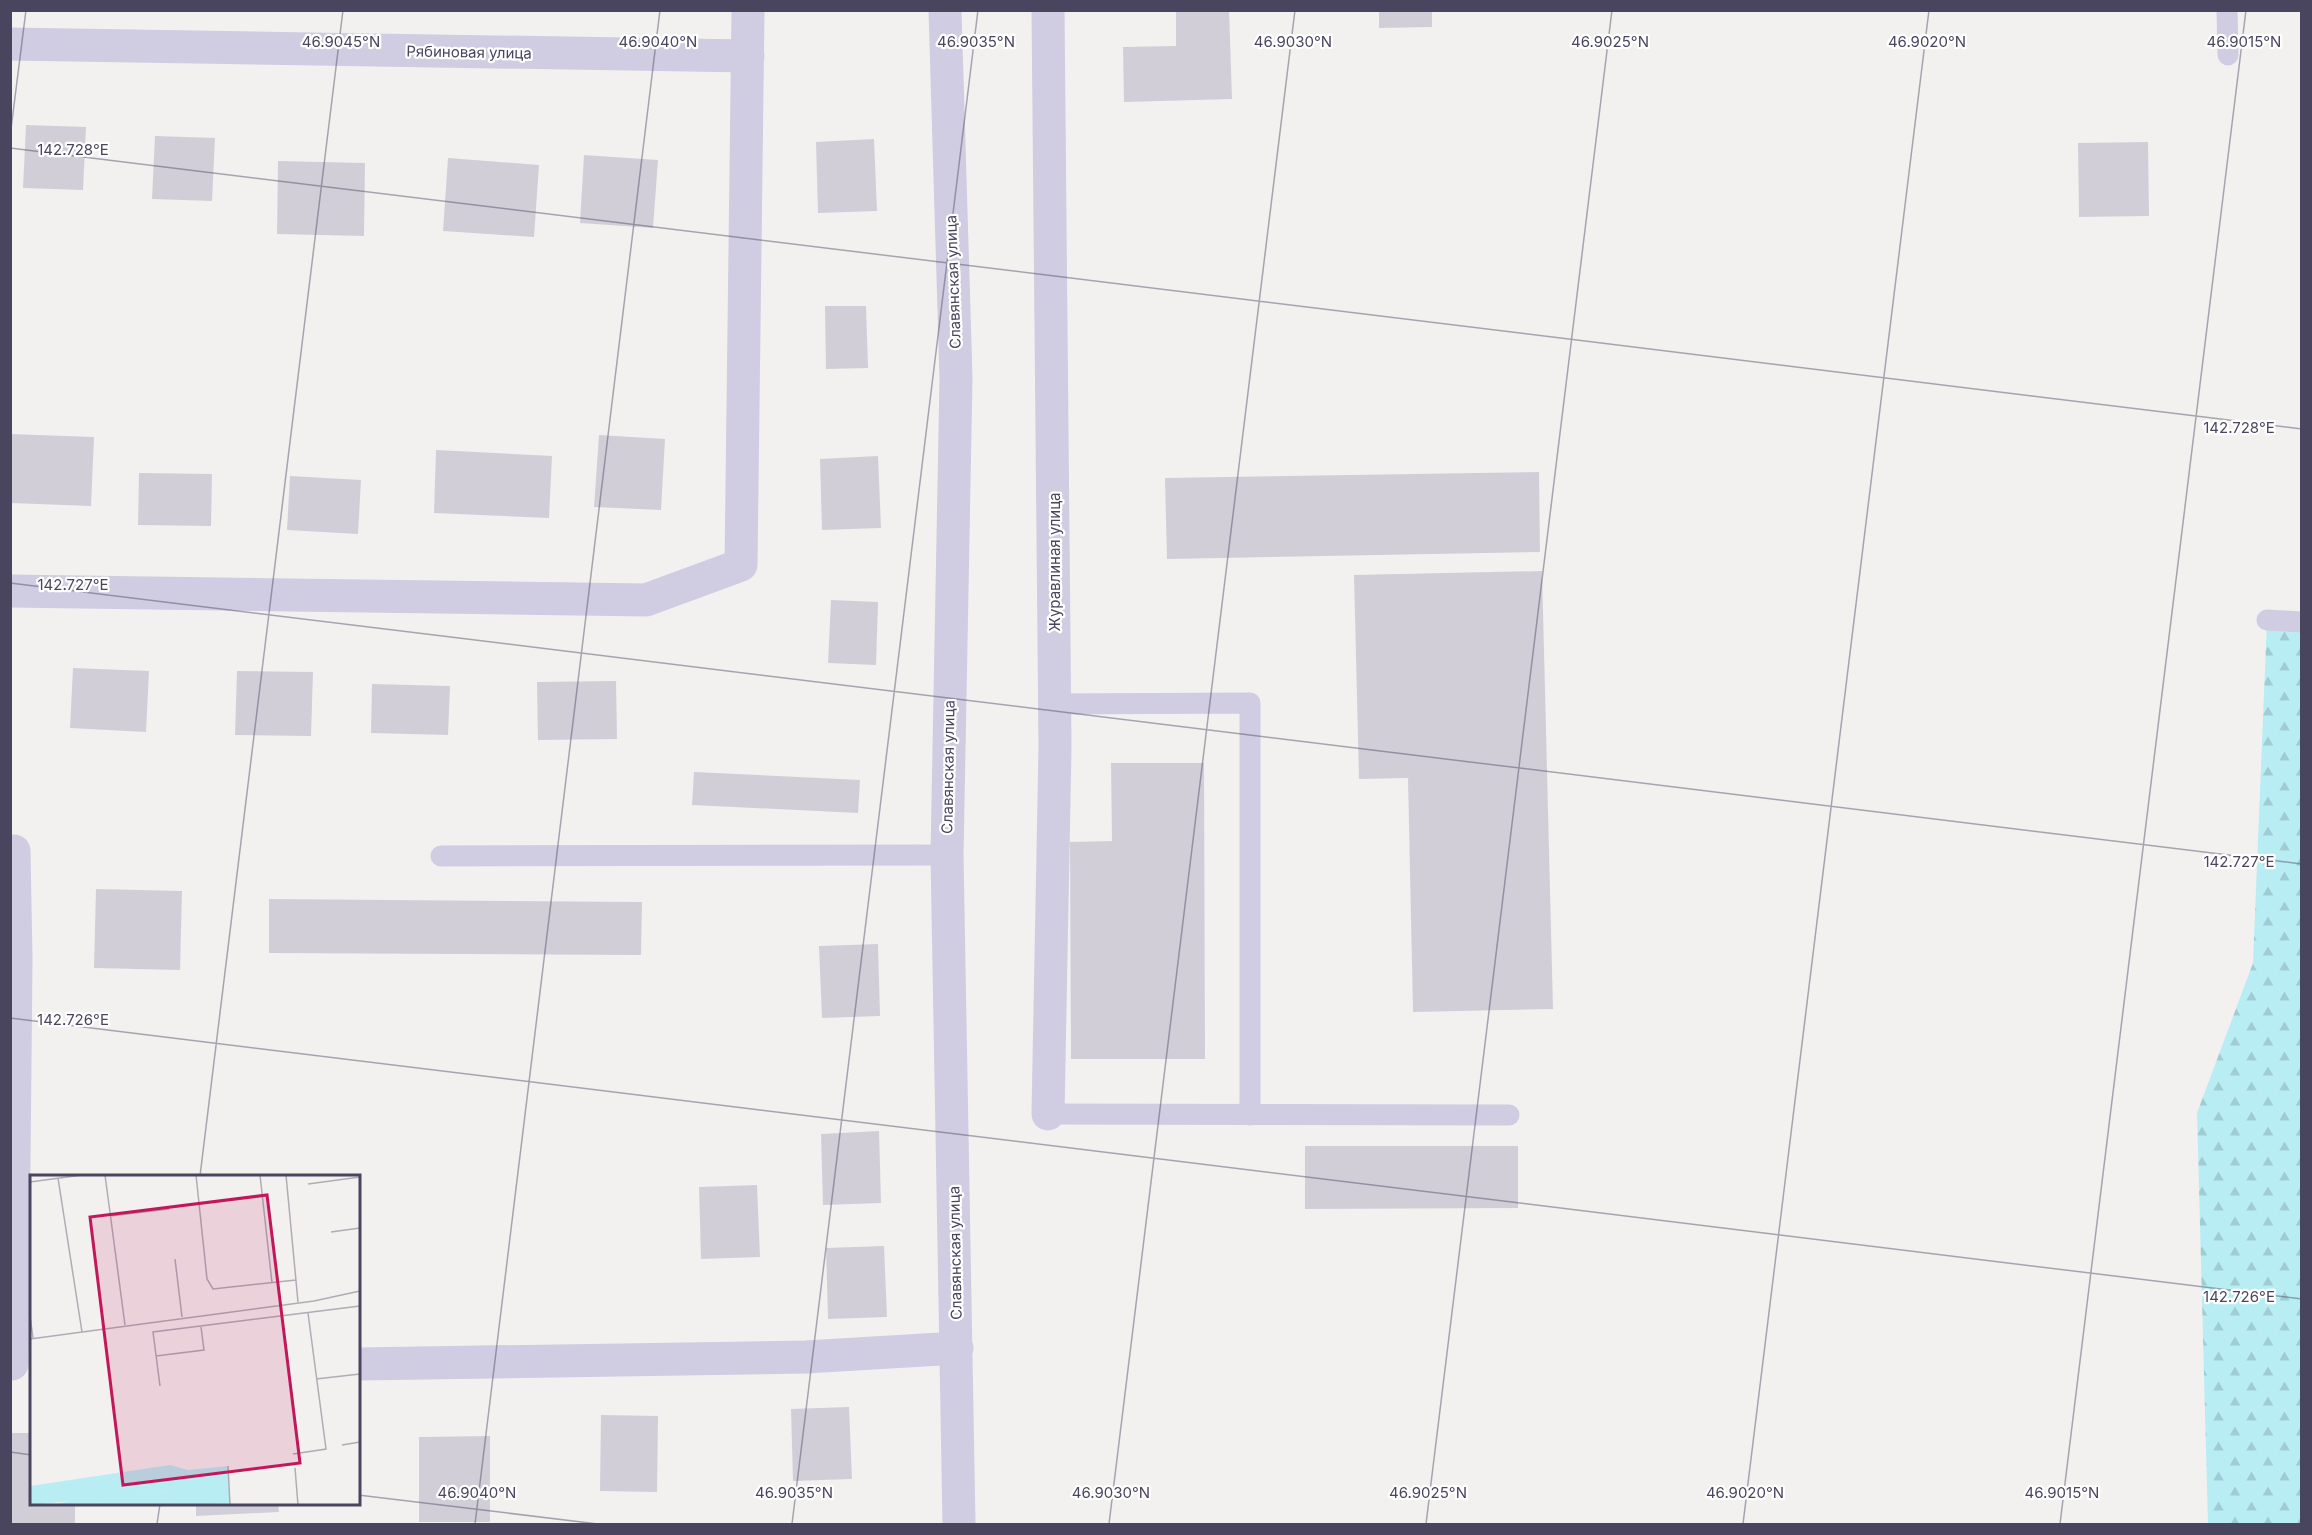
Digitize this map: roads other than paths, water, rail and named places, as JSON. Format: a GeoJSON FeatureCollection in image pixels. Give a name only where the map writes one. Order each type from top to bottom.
{"type":"FeatureCollection","features":[{"type":"Feature","properties":{"kind":"street"},"geometry":{"type":"LineString","coordinates":[[10,591],[646,600],[741,565],[748,10]]}},
{"type":"Feature","properties":{"kind":"street","name":"Славянская улица"},"geometry":{"type":"LineString","coordinates":[[945,10],[956,378],[947,855],[959,1524]]}},
{"type":"Feature","properties":{"kind":"street","name":"Журавлиная улица"},"geometry":{"type":"LineString","coordinates":[[1048,10],[1055,704],[1048,1114]]}},
{"type":"Feature","properties":{"kind":"street","name":"Рябиновая улица"},"geometry":{"type":"LineString","coordinates":[[10,44],[748,56]]}},
{"type":"Feature","properties":{"kind":"street"},"geometry":{"type":"LineString","coordinates":[[14,852],[18,1364]]}},
{"type":"Feature","properties":{"kind":"street"},"geometry":{"type":"LineString","coordinates":[[360,1365],[806,1357],[957,1348]]}},
{"type":"Feature","properties":{"kind":"lane"},"geometry":{"type":"LineString","coordinates":[[2227,10],[2228,55]]}},
{"type":"Feature","properties":{"kind":"lane"},"geometry":{"type":"LineString","coordinates":[[2266,620],[2301,622]]}},
{"type":"Feature","properties":{"kind":"lane"},"geometry":{"type":"LineString","coordinates":[[1055,704],[1250,703],[1251,1115]]}},
{"type":"Feature","properties":{"kind":"lane"},"geometry":{"type":"LineString","coordinates":[[441,856],[947,855]]}},
{"type":"Feature","properties":{"kind":"lane"},"geometry":{"type":"LineString","coordinates":[[1048,1114],[1509,1115]]}}]}
